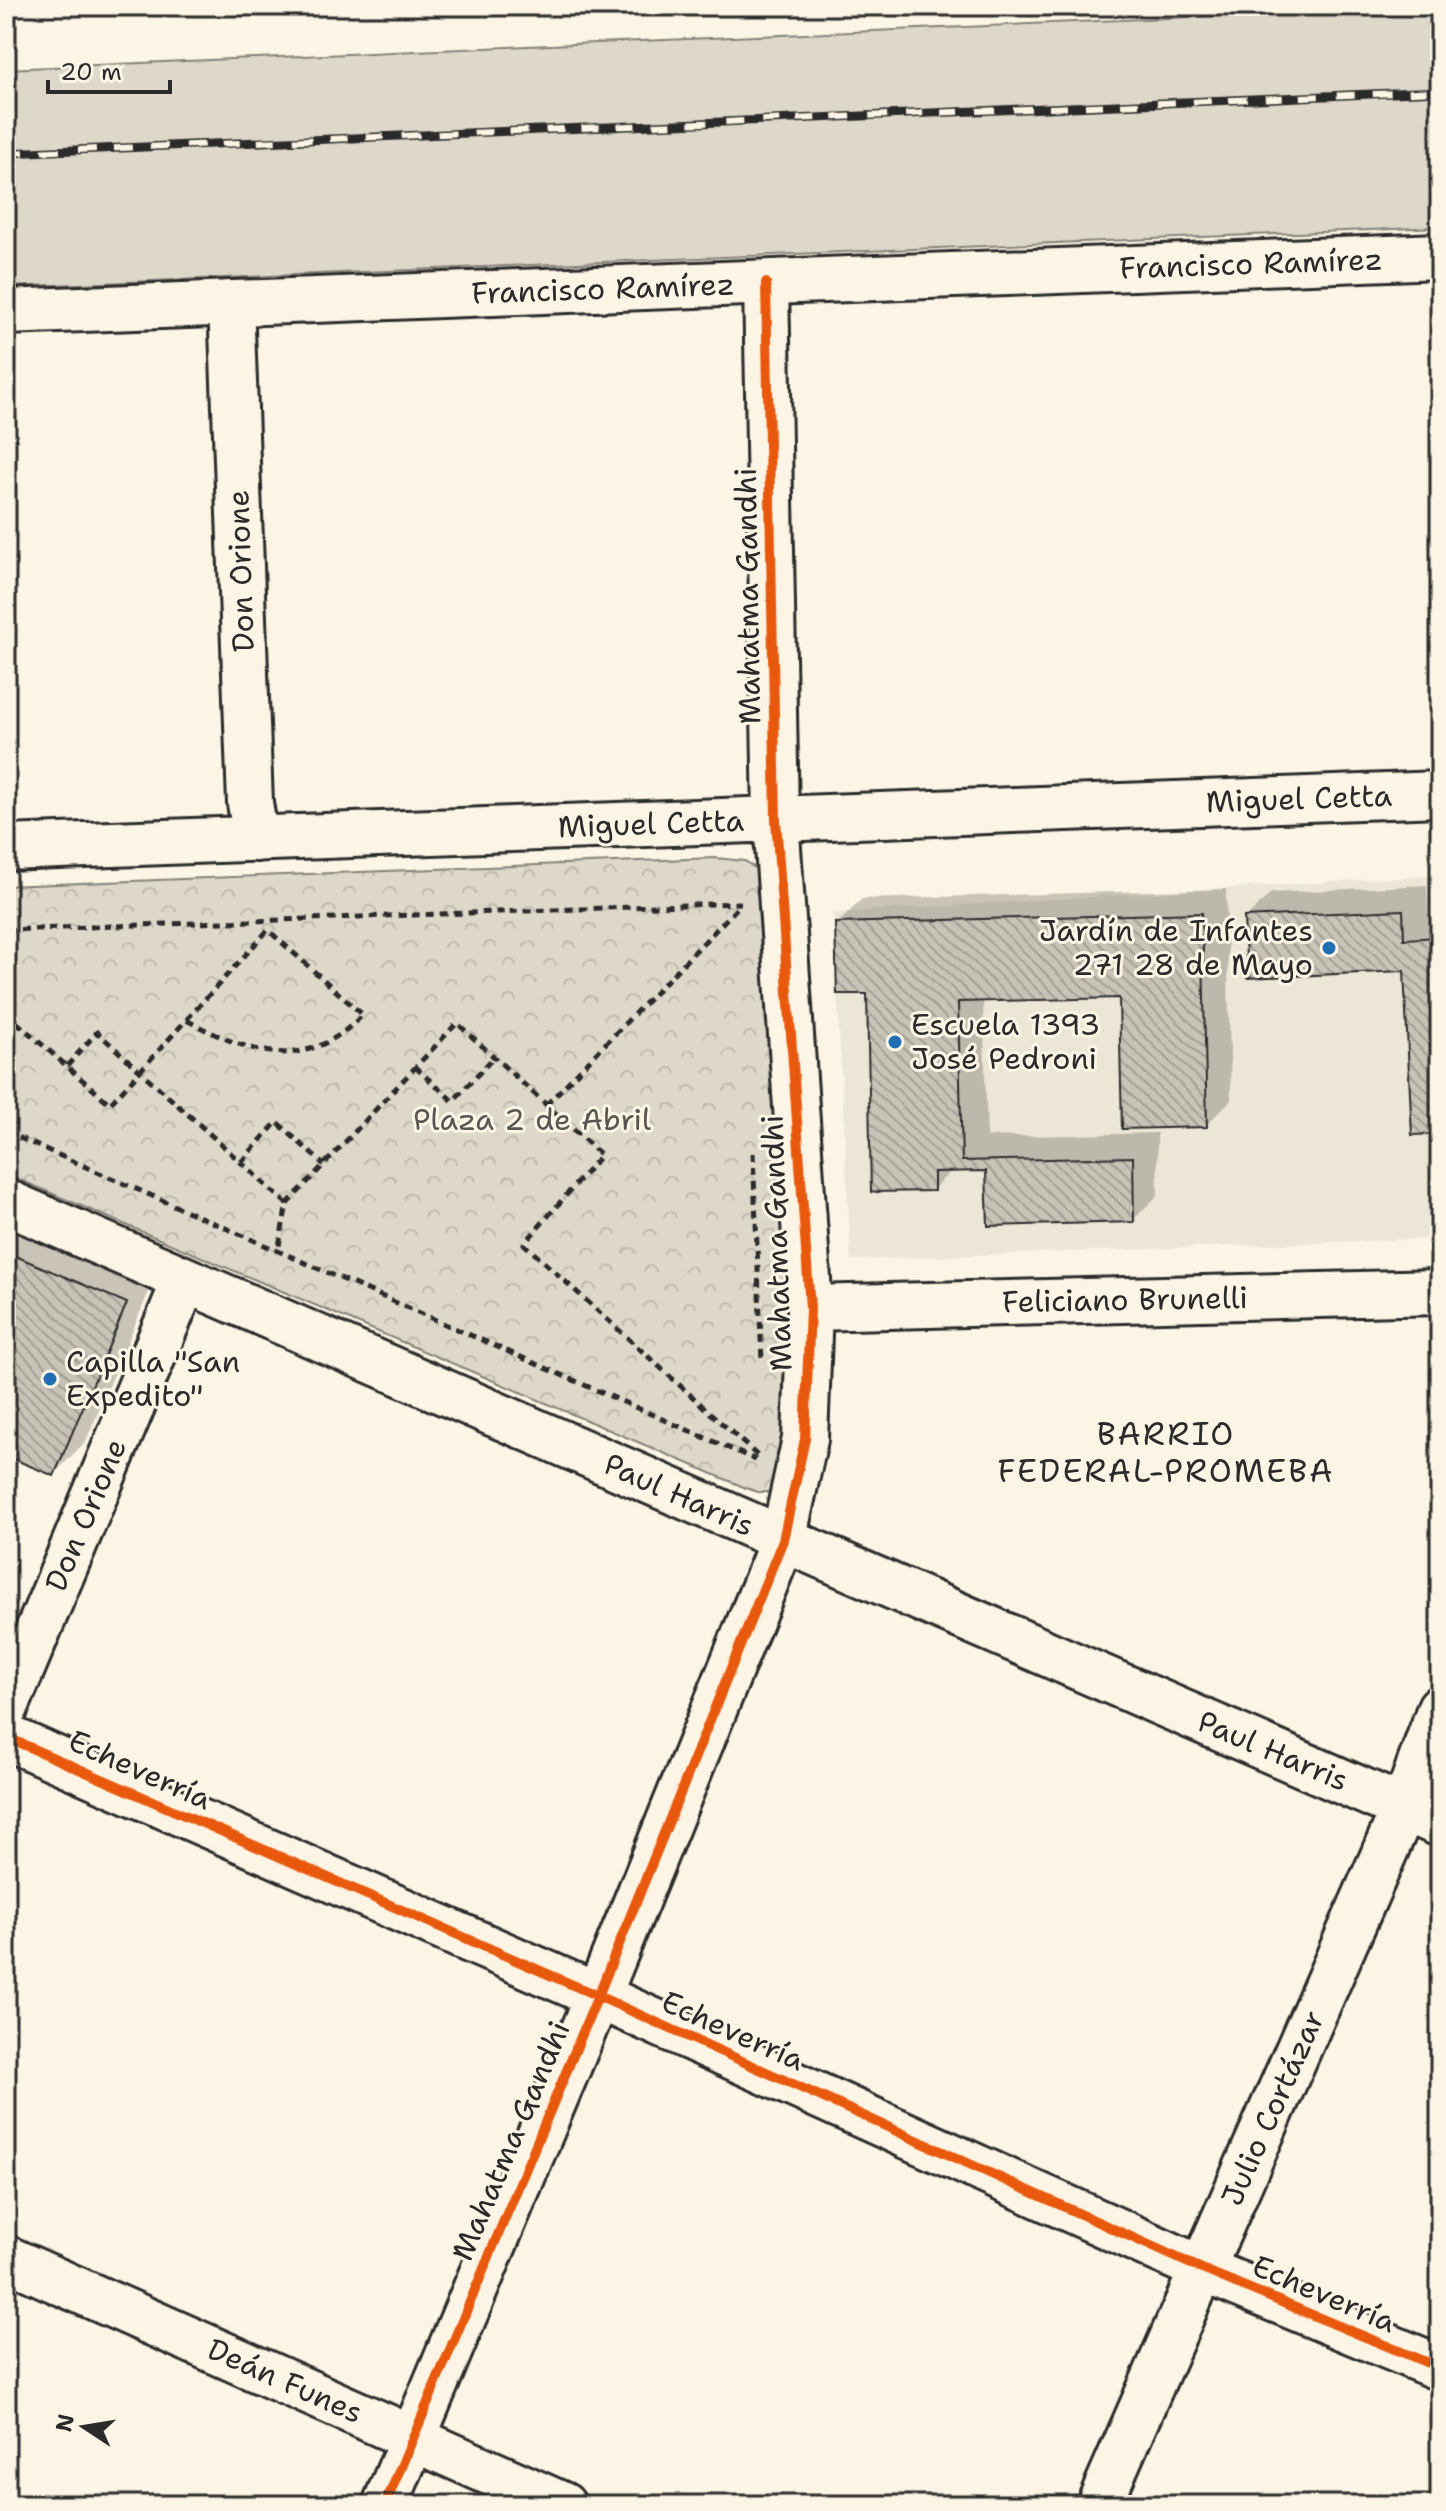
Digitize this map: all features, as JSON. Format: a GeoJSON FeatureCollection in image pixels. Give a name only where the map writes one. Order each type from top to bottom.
{"type":"FeatureCollection","features":[{"type":"Feature","properties":{"kind":"street","name":"Francisco Ramírez"},"geometry":{"type":"LineString","coordinates":[[6,312],[1440,256]]}},
{"type":"Feature","properties":{"kind":"street","name":"Mahatma Gandhi"},"geometry":{"type":"LineString","coordinates":[[385,2505],[598,1996],[783,1540],[805,1439],[810,1308],[776,819],[766,283]]}},
{"type":"Feature","properties":{"kind":"street","name":"Don Orione"},"geometry":{"type":"LineString","coordinates":[[231,303],[250,803],[256,839]]}},
{"type":"Feature","properties":{"kind":"street","name":"Miguel Cetta"},"geometry":{"type":"LineString","coordinates":[[6,848],[1440,794]]}},
{"type":"Feature","properties":{"kind":"street","name":"Paul Harris"},"geometry":{"type":"LineString","coordinates":[[6,1202],[1422,1816]]}},
{"type":"Feature","properties":{"kind":"street","name":"Don Orione"},"geometry":{"type":"LineString","coordinates":[[6,1707],[185,1280]]}},
{"type":"Feature","properties":{"kind":"street","name":"Feliciano Brunelli"},"geometry":{"type":"LineString","coordinates":[[810,1308],[1440,1292]]}},
{"type":"Feature","properties":{"kind":"street","name":"Julio Cortázar"},"geometry":{"type":"LineString","coordinates":[[1099,2505],[1202,2269],[1422,1816],[1440,1708]]}},
{"type":"Feature","properties":{"kind":"street","name":"Echeverría"},"geometry":{"type":"LineString","coordinates":[[6,1737],[598,1996],[1202,2269],[1440,2368]]}},
{"type":"Feature","properties":{"kind":"street","name":"Deán Funes"},"geometry":{"type":"LineString","coordinates":[[6,2258],[563,2505]]}},
{"type":"Feature","properties":{"kind":"path"},"geometry":{"type":"LineString","coordinates":[[742,903],[743,919]]}},
{"type":"Feature","properties":{"kind":"path"},"geometry":{"type":"LineString","coordinates":[[6,930],[742,903]]}},
{"type":"Feature","properties":{"kind":"path"},"geometry":{"type":"LineString","coordinates":[[546,1105],[742,903]]}},
{"type":"Feature","properties":{"kind":"path"},"geometry":{"type":"LineString","coordinates":[[6,1013],[110,1104],[268,930],[268,920]]}},
{"type":"Feature","properties":{"kind":"path"},"geometry":{"type":"LineString","coordinates":[[186,1020],[225,1040],[263,1053],[305,1051],[338,1036],[363,1015],[268,930]]}},
{"type":"Feature","properties":{"kind":"path"},"geometry":{"type":"LineString","coordinates":[[278,1251],[287,1204],[457,1023],[601,1155],[524,1244],[767,1465]]}},
{"type":"Feature","properties":{"kind":"path"},"geometry":{"type":"LineString","coordinates":[[67,1066],[97,1032],[287,1204]]}},
{"type":"Feature","properties":{"kind":"path"},"geometry":{"type":"LineString","coordinates":[[415,1067],[453,1101],[494,1057]]}},
{"type":"Feature","properties":{"kind":"path"},"geometry":{"type":"LineString","coordinates":[[241,1162],[277,1122],[324,1165]]}},
{"type":"Feature","properties":{"kind":"path"},"geometry":{"type":"LineString","coordinates":[[6,1132],[767,1465]]}},
{"type":"Feature","properties":{"kind":"path"},"geometry":{"type":"LineString","coordinates":[[753,1153],[763,1371]]}},
{"type":"Feature","properties":{"kind":"path"},"geometry":{"type":"LineString","coordinates":[[766,1449],[767,1465]]}},
{"type":"Feature","properties":{"kind":"shaded area"},"geometry":{"type":"Polygon","coordinates":[[[1440,875],[1440,1238],[851,1260],[833,913],[1440,875]]]}},
{"type":"Feature","properties":{"kind":"green space"},"geometry":{"type":"Polygon","coordinates":[[[1440,6],[1440,227],[6,287],[6,69],[1440,6]]]}},
{"type":"Feature","properties":{"kind":"green space","name":"Plaza 2 de Abril"},"geometry":{"type":"Polygon","coordinates":[[[715,858],[745,861],[760,872],[797,1311],[777,1492],[758,1492],[746,1488],[6,1174],[6,886],[715,858]]]}},
{"type":"Feature","properties":{"kind":"building"},"geometry":{"type":"Polygon","coordinates":[[[1403,910],[1404,939],[1440,937],[1440,1134],[1412,1135],[1404,971],[1247,978],[1244,917],[1403,910]]]}},
{"type":"Feature","properties":{"kind":"building"},"geometry":{"type":"Polygon","coordinates":[[[1202,913],[1207,1127],[1122,1129],[1119,998],[958,1002],[962,1161],[1133,1157],[1134,1222],[988,1226],[986,1171],[934,1172],[934,1191],[871,1192],[867,994],[837,994],[835,923],[1202,913]]]}},
{"type":"Feature","properties":{"kind":"building","name":"Capilla \"San Expedito\""},"geometry":{"type":"Polygon","coordinates":[[[6,1252],[127,1303],[54,1476],[6,1456],[6,1252]]]}},
{"type":"Feature","properties":{"kind":"railway"},"geometry":{"type":"LineString","coordinates":[[6,153],[1440,91]]}},
{"type":"Feature","properties":{"kind":"cycle path"},"geometry":{"type":"LineString","coordinates":[[385,2505],[598,1996],[783,1540],[805,1439],[810,1308],[776,819],[766,283]]}},
{"type":"Feature","properties":{"kind":"cycle path"},"geometry":{"type":"LineString","coordinates":[[6,1737],[598,1996],[1202,2269],[1440,2368]]}},
{"type":"Feature","properties":{"kind":"place","name":"Jardín de Infantes 271 28 de Mayo"},"geometry":{"type":"Point","coordinates":[1329,948]}},
{"type":"Feature","properties":{"kind":"place","name":"Escuela 1393 José Pedroni"},"geometry":{"type":"Point","coordinates":[895,1042]}},
{"type":"Feature","properties":{"kind":"place","name":"Capilla \"San Expedito\""},"geometry":{"type":"Point","coordinates":[50,1379]}},
{"type":"Feature","properties":{"kind":"district","name":"BARRIO FEDERAL-PROMEBA"},"geometry":{"type":"Point","coordinates":[1166,1452]}}]}
